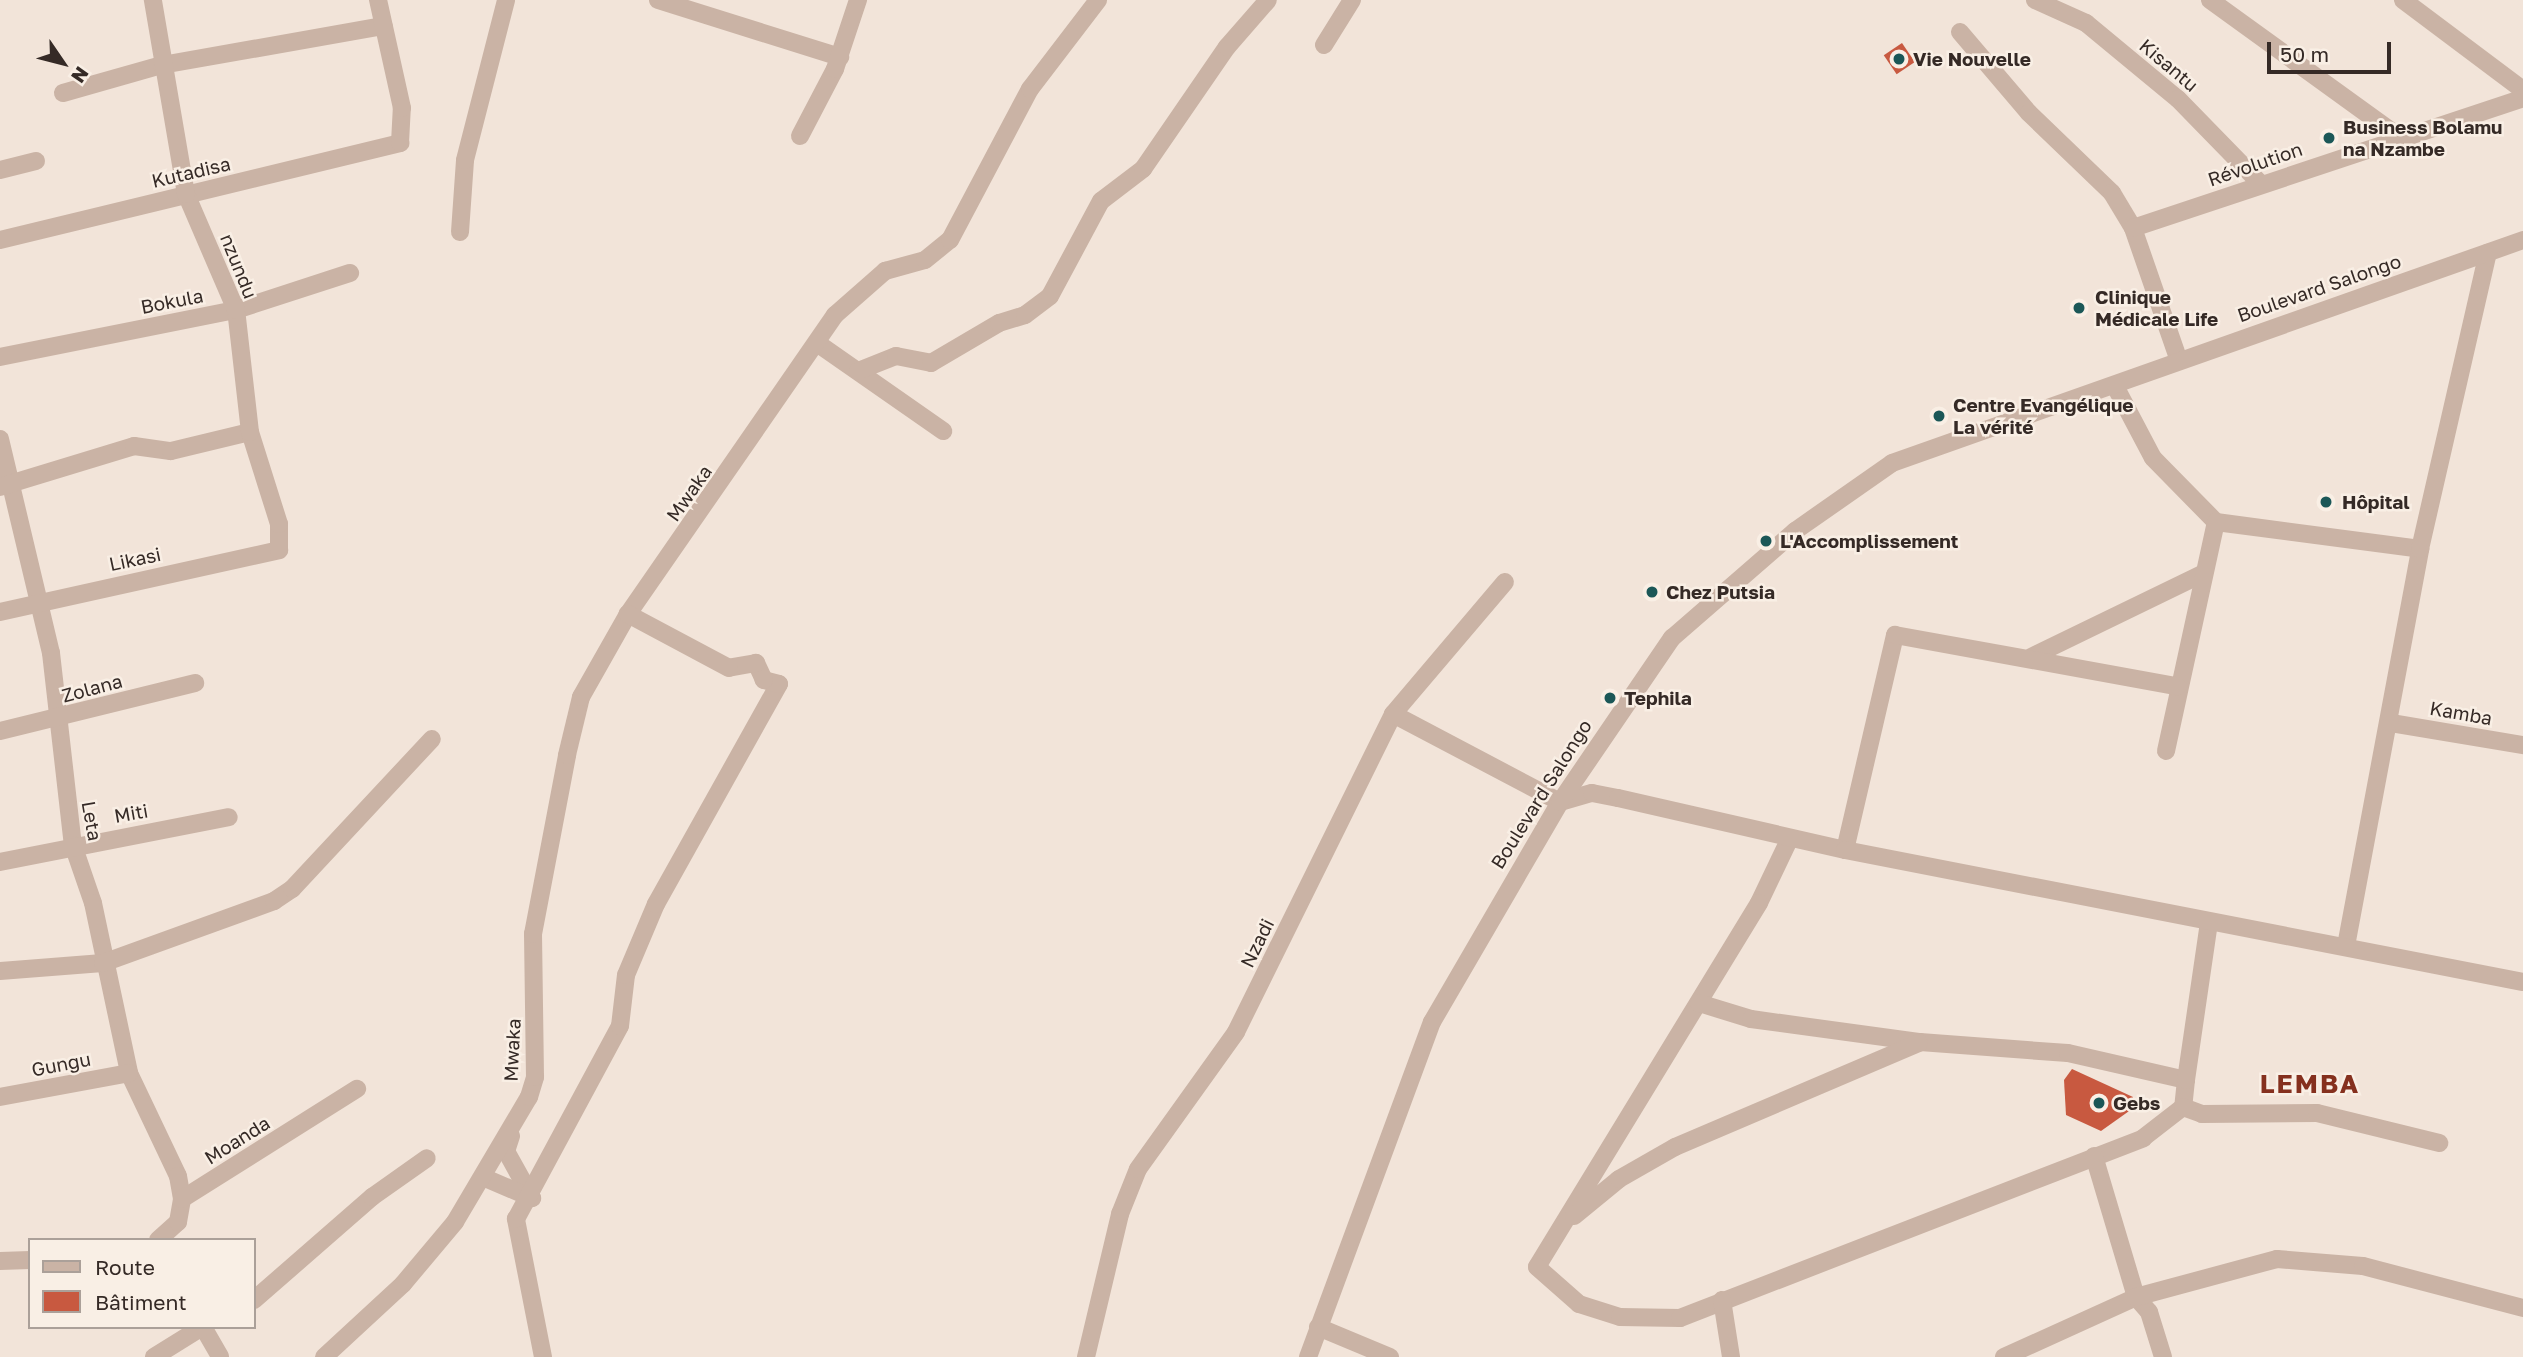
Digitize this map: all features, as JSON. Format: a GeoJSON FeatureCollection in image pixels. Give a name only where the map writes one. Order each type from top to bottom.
{"type":"FeatureCollection","features":[{"type":"Feature","properties":{"kind":"street","name":"nzundu"},"geometry":{"type":"LineString","coordinates":[[153,0],[186,194],[236,310],[250,432],[279,524],[279,550]]}},
{"type":"Feature","properties":{"kind":"street"},"geometry":{"type":"LineString","coordinates":[[63,93],[162,65],[384,26],[378,0]]}},
{"type":"Feature","properties":{"kind":"street"},"geometry":{"type":"LineString","coordinates":[[460,232],[464,160],[506,0]]}},
{"type":"Feature","properties":{"kind":"street"},"geometry":{"type":"LineString","coordinates":[[658,0],[839,57]]}},
{"type":"Feature","properties":{"kind":"street"},"geometry":{"type":"LineString","coordinates":[[800,136],[839,57],[858,0]]}},
{"type":"Feature","properties":{"kind":"street","name":"Mwaka"},"geometry":{"type":"LineString","coordinates":[[518,1112],[535,1077],[533,934],[581,696],[628,614],[835,316],[885,271],[925,260],[950,240],[1030,89],[1098,0]]}},
{"type":"Feature","properties":{"kind":"street"},"geometry":{"type":"LineString","coordinates":[[858,371],[896,356],[931,363],[1050,296],[1101,201],[1143,169],[1227,47],[1268,0]]}},
{"type":"Feature","properties":{"kind":"street"},"geometry":{"type":"LineString","coordinates":[[1324,44],[1352,0]]}},
{"type":"Feature","properties":{"kind":"street","name":"Kisantu"},"geometry":{"type":"LineString","coordinates":[[2035,0],[2070,12],[2178,99],[2260,184]]}},
{"type":"Feature","properties":{"kind":"street"},"geometry":{"type":"LineString","coordinates":[[2210,0],[2399,137]]}},
{"type":"Feature","properties":{"kind":"street"},"geometry":{"type":"LineString","coordinates":[[2403,0],[2523,90]]}},
{"type":"Feature","properties":{"kind":"street","name":"Kutadisa"},"geometry":{"type":"LineString","coordinates":[[0,240],[186,194],[392,148],[403,136],[402,108],[384,26]]}},
{"type":"Feature","properties":{"kind":"street"},"geometry":{"type":"LineString","coordinates":[[1960,32],[2029,113],[2112,193],[2133,228],[2178,358]]}},
{"type":"Feature","properties":{"kind":"street","name":"Révolution"},"geometry":{"type":"LineString","coordinates":[[2133,228],[2399,137],[2523,99]]}},
{"type":"Feature","properties":{"kind":"street"},"geometry":{"type":"LineString","coordinates":[[0,170],[36,161]]}},
{"type":"Feature","properties":{"kind":"street","name":"Boulevard Salongo"},"geometry":{"type":"LineString","coordinates":[[1308,1357],[1432,1022],[1560,802],[1656,653],[1859,482],[1924,450],[2115,386],[2178,358],[2523,240]]}},
{"type":"Feature","properties":{"kind":"street"},"geometry":{"type":"LineString","coordinates":[[2346,946],[2391,723],[2420,549],[2488,253]]}},
{"type":"Feature","properties":{"kind":"street","name":"Bokula"},"geometry":{"type":"LineString","coordinates":[[0,357],[236,310],[350,273]]}},
{"type":"Feature","properties":{"kind":"street"},"geometry":{"type":"LineString","coordinates":[[817,343],[943,432]]}},
{"type":"Feature","properties":{"kind":"street"},"geometry":{"type":"LineString","coordinates":[[2115,386],[2158,464],[2216,522],[2420,549]]}},
{"type":"Feature","properties":{"kind":"street"},"geometry":{"type":"LineString","coordinates":[[5,486],[134,446],[171,451],[250,432]]}},
{"type":"Feature","properties":{"kind":"street","name":"Leta"},"geometry":{"type":"LineString","coordinates":[[0,439],[5,486],[39,601],[73,845],[93,904],[103,963],[129,1073],[178,1176],[182,1199]]}},
{"type":"Feature","properties":{"kind":"street"},"geometry":{"type":"LineString","coordinates":[[2165,751],[2177,686],[2216,522]]}},
{"type":"Feature","properties":{"kind":"street","name":"Likasi"},"geometry":{"type":"LineString","coordinates":[[0,612],[39,601],[279,550]]}},
{"type":"Feature","properties":{"kind":"street"},"geometry":{"type":"LineString","coordinates":[[2031,657],[2202,574]]}},
{"type":"Feature","properties":{"kind":"street","name":"Nzadi"},"geometry":{"type":"LineString","coordinates":[[1086,1357],[1120,1214],[1138,1169],[1247,1012],[1393,714],[1505,582]]}},
{"type":"Feature","properties":{"kind":"street"},"geometry":{"type":"LineString","coordinates":[[543,1357],[518,1253],[516,1219],[532,1198],[549,1150],[620,1026],[626,975],[656,904],[779,684],[764,680],[756,663],[729,668],[628,614]]}},
{"type":"Feature","properties":{"kind":"street"},"geometry":{"type":"LineString","coordinates":[[1844,850],[1895,635],[2031,657],[2177,686]]}},
{"type":"Feature","properties":{"kind":"street","name":"Zolana"},"geometry":{"type":"LineString","coordinates":[[0,730],[55,720],[195,683]]}},
{"type":"Feature","properties":{"kind":"street"},"geometry":{"type":"LineString","coordinates":[[1393,714],[1560,802],[1592,793],[1844,850],[2523,982]]}},
{"type":"Feature","properties":{"kind":"street","name":"Kamba"},"geometry":{"type":"LineString","coordinates":[[2391,723],[2523,746]]}},
{"type":"Feature","properties":{"kind":"street"},"geometry":{"type":"LineString","coordinates":[[0,971],[103,963],[292,889],[432,738]]}},
{"type":"Feature","properties":{"kind":"street","name":"Miti"},"geometry":{"type":"LineString","coordinates":[[0,862],[73,845],[229,817]]}},
{"type":"Feature","properties":{"kind":"street"},"geometry":{"type":"LineString","coordinates":[[1790,838],[1699,1003],[1589,1174],[1571,1218],[1537,1267],[1579,1304],[1620,1317],[1680,1318],[2143,1138],[2183,1107],[2209,922]]}},
{"type":"Feature","properties":{"kind":"street"},"geometry":{"type":"LineString","coordinates":[[1699,1003],[1751,1019],[1920,1042],[2068,1053],[2186,1080]]}},
{"type":"Feature","properties":{"kind":"street"},"geometry":{"type":"LineString","coordinates":[[1571,1218],[1619,1179],[1675,1147],[1920,1042]]}},
{"type":"Feature","properties":{"kind":"street","name":"Gungu"},"geometry":{"type":"LineString","coordinates":[[0,1097],[129,1073]]}},
{"type":"Feature","properties":{"kind":"street","name":"Moanda"},"geometry":{"type":"LineString","coordinates":[[182,1199],[357,1089]]}},
{"type":"Feature","properties":{"kind":"street"},"geometry":{"type":"LineString","coordinates":[[2183,1107],[2215,1115],[2317,1113],[2439,1143]]}},
{"type":"Feature","properties":{"kind":"street"},"geometry":{"type":"LineString","coordinates":[[518,1112],[506,1151],[532,1198]]}},
{"type":"Feature","properties":{"kind":"street"},"geometry":{"type":"LineString","coordinates":[[324,1357],[403,1284],[485,1178],[518,1112]]}},
{"type":"Feature","properties":{"kind":"street"},"geometry":{"type":"LineString","coordinates":[[2094,1156],[2136,1297],[2149,1311],[2163,1357]]}},
{"type":"Feature","properties":{"kind":"street"},"geometry":{"type":"LineString","coordinates":[[256,1298],[372,1197],[427,1158]]}},
{"type":"Feature","properties":{"kind":"street"},"geometry":{"type":"LineString","coordinates":[[485,1178],[532,1198]]}},
{"type":"Feature","properties":{"kind":"street"},"geometry":{"type":"LineString","coordinates":[[160,1238],[178,1223],[182,1199]]}},
{"type":"Feature","properties":{"kind":"street"},"geometry":{"type":"LineString","coordinates":[[2004,1357],[2136,1297],[2277,1259],[2363,1266],[2523,1308]]}},
{"type":"Feature","properties":{"kind":"street"},"geometry":{"type":"LineString","coordinates":[[0,1261],[28,1260]]}},
{"type":"Feature","properties":{"kind":"street"},"geometry":{"type":"LineString","coordinates":[[1722,1300],[1731,1357]]}},
{"type":"Feature","properties":{"kind":"street"},"geometry":{"type":"LineString","coordinates":[[1318,1327],[1390,1357]]}},
{"type":"Feature","properties":{"kind":"street"},"geometry":{"type":"LineString","coordinates":[[154,1357],[199,1329]]}},
{"type":"Feature","properties":{"kind":"street"},"geometry":{"type":"LineString","coordinates":[[203,1329],[220,1357]]}},
{"type":"Feature","properties":{"kind":"building","name":"Vie Nouvelle"},"geometry":{"type":"Polygon","coordinates":[[[1902,43],[1915,62],[1897,74],[1884,55],[1902,43]]]}},
{"type":"Feature","properties":{"kind":"building","name":"Gebs"},"geometry":{"type":"Polygon","coordinates":[[[2072,1069],[2133,1097],[2132,1109],[2101,1131],[2066,1115],[2064,1080],[2072,1069]]]}},
{"type":"Feature","properties":{"kind":"place","name":"Vie Nouvelle"},"geometry":{"type":"Point","coordinates":[1899,59]}},
{"type":"Feature","properties":{"kind":"place","name":"Business Bolamu na Nzambe"},"geometry":{"type":"Point","coordinates":[2329,138]}},
{"type":"Feature","properties":{"kind":"place","name":"Clinique Médicale Life"},"geometry":{"type":"Point","coordinates":[2079,308]}},
{"type":"Feature","properties":{"kind":"place","name":"Centre Evangélique La vérité"},"geometry":{"type":"Point","coordinates":[1939,416]}},
{"type":"Feature","properties":{"kind":"place","name":"Hôpital"},"geometry":{"type":"Point","coordinates":[2326,502]}},
{"type":"Feature","properties":{"kind":"place","name":"L'Accomplissement"},"geometry":{"type":"Point","coordinates":[1766,541]}},
{"type":"Feature","properties":{"kind":"place","name":"Chez Putsia"},"geometry":{"type":"Point","coordinates":[1652,592]}},
{"type":"Feature","properties":{"kind":"place","name":"Tephila"},"geometry":{"type":"Point","coordinates":[1610,698]}},
{"type":"Feature","properties":{"kind":"place","name":"Gebs"},"geometry":{"type":"Point","coordinates":[2099,1103]}},
{"type":"Feature","properties":{"kind":"district","name":"LEMBA"},"geometry":{"type":"Point","coordinates":[2310,1084]}}]}
